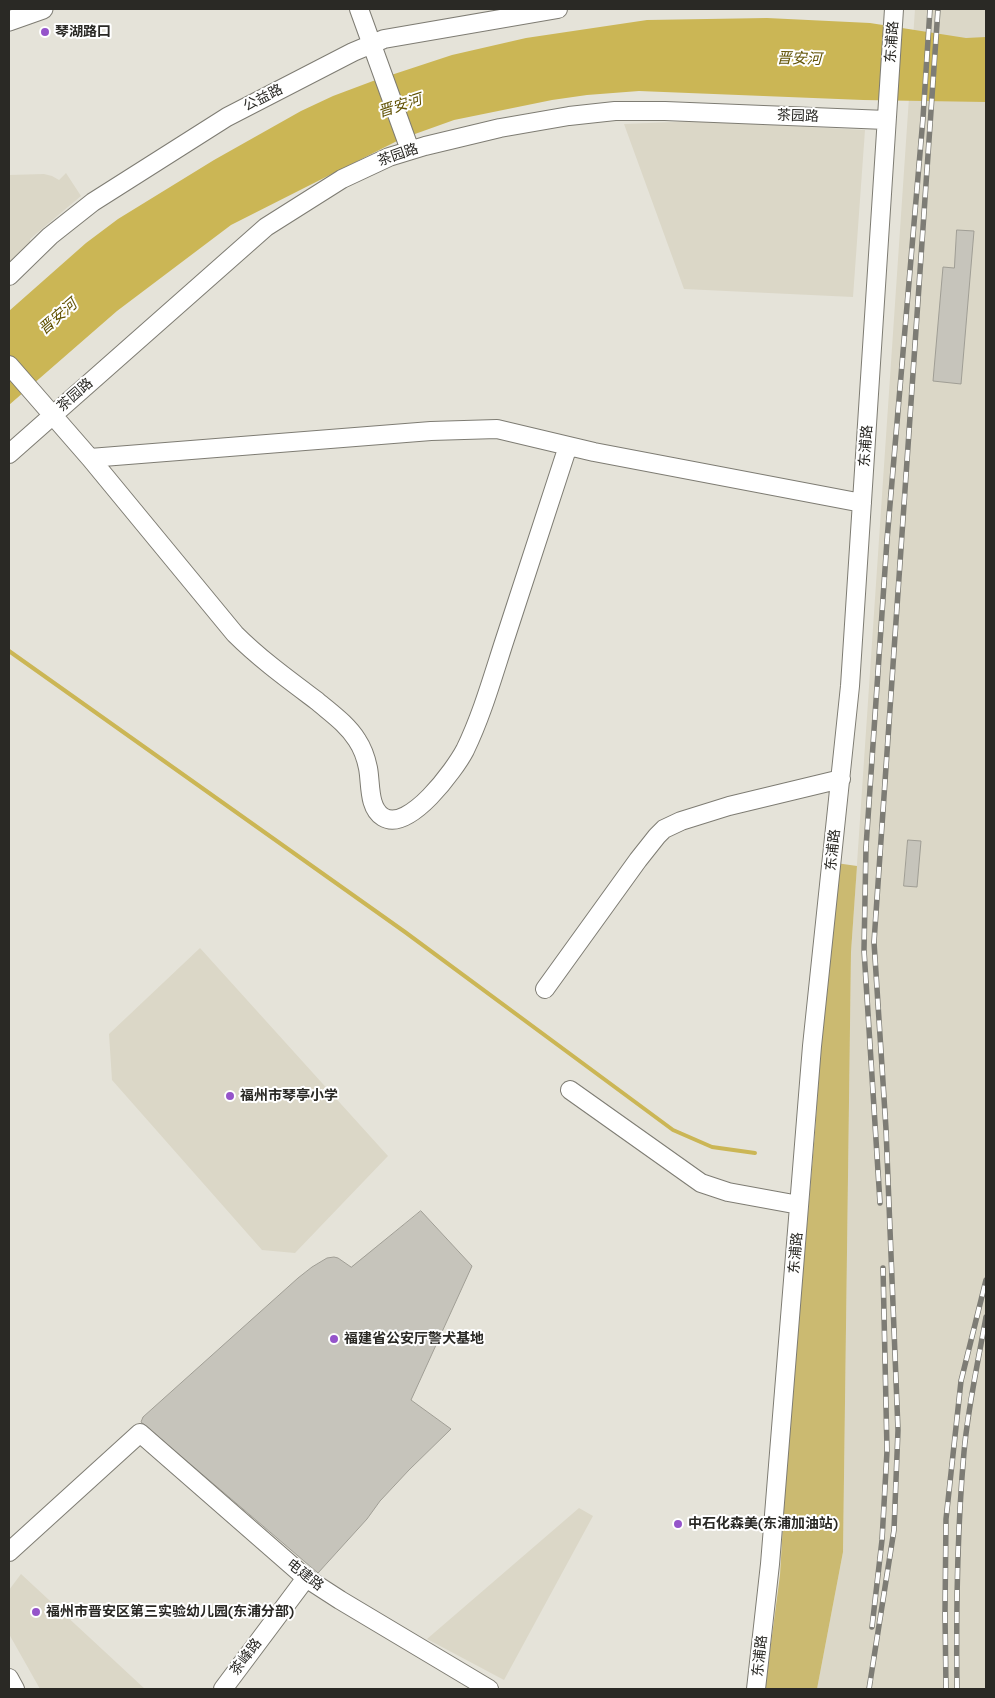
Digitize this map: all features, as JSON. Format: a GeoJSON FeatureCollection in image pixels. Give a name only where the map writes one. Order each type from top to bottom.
{"type":"FeatureCollection","features":[{"type":"Feature","properties":{"kind":"main road"},"geometry":{"type":"LineString","coordinates":[[9,21],[42,9]]}},
{"type":"Feature","properties":{"kind":"street"},"geometry":{"type":"LineString","coordinates":[[359,9],[410,150]]}},
{"type":"Feature","properties":{"kind":"street","name":"公益路"},"geometry":{"type":"LineString","coordinates":[[9,276],[50,236],[82,210],[247,105],[374,51],[384,39],[558,9]]}},
{"type":"Feature","properties":{"kind":"street","name":"东浦路"},"geometry":{"type":"LineString","coordinates":[[756,1689],[770,1564],[816,1006],[850,686],[893,15]]}},
{"type":"Feature","properties":{"kind":"street","name":"茶园路"},"geometry":{"type":"LineString","coordinates":[[9,454],[266,227],[342,179],[368,166],[410,150],[500,128],[568,116],[615,111],[887,117]]}},
{"type":"Feature","properties":{"kind":"street"},"geometry":{"type":"LineString","coordinates":[[9,365],[90,458],[235,634],[252,650],[334,715],[351,732],[361,746],[367,762],[371,792],[377,812],[394,820],[408,815],[432,794],[465,750],[484,702],[568,446]]}},
{"type":"Feature","properties":{"kind":"street"},"geometry":{"type":"LineString","coordinates":[[90,458],[303,440],[482,428],[508,430],[568,446],[862,502]]}},
{"type":"Feature","properties":{"kind":"street"},"geometry":{"type":"LineString","coordinates":[[545,989],[638,860],[664,829],[681,821],[729,806],[841,779]]}},
{"type":"Feature","properties":{"kind":"street"},"geometry":{"type":"LineString","coordinates":[[570,1090],[701,1183],[728,1192],[800,1205]]}},
{"type":"Feature","properties":{"kind":"street","name":"电建路"},"geometry":{"type":"LineString","coordinates":[[9,1552],[140,1433],[306,1578],[489,1689]]}},
{"type":"Feature","properties":{"kind":"street","name":"茶峰路"},"geometry":{"type":"LineString","coordinates":[[223,1689],[306,1578]]}},
{"type":"Feature","properties":{"kind":"street"},"geometry":{"type":"LineString","coordinates":[[9,1678],[15,1689]]}},
{"type":"Feature","properties":{"kind":"shaded area"},"geometry":{"type":"Polygon","coordinates":[[[915,9],[986,9],[986,1689],[817,1689],[843,1552],[851,952],[915,9]]]}},
{"type":"Feature","properties":{"kind":"shaded area"},"geometry":{"type":"Polygon","coordinates":[[[699,121],[865,130],[853,297],[684,289],[624,124],[699,121]]]}},
{"type":"Feature","properties":{"kind":"shaded area"},"geometry":{"type":"Polygon","coordinates":[[[66,173],[81,196],[30,239],[31,244],[9,267],[9,175],[44,174],[59,180],[66,173]]]}},
{"type":"Feature","properties":{"kind":"shaded area"},"geometry":{"type":"Polygon","coordinates":[[[836,863],[857,866],[851,952],[843,1552],[817,1689],[765,1689],[780,1575],[787,1456],[836,863]]]}},
{"type":"Feature","properties":{"kind":"shaded area","name":"福州市琴亭小学"},"geometry":{"type":"Polygon","coordinates":[[[200,948],[388,1156],[295,1253],[262,1250],[112,1080],[109,1034],[200,948]]]}},
{"type":"Feature","properties":{"kind":"shaded area"},"geometry":{"type":"Polygon","coordinates":[[[579,1508],[593,1516],[504,1680],[427,1639],[579,1508]]]}},
{"type":"Feature","properties":{"kind":"shaded area","name":"福州市晋安区第三实验幼儿园(东浦分部)"},"geometry":{"type":"Polygon","coordinates":[[[21,1574],[145,1689],[40,1689],[9,1634],[9,1590],[21,1574]]]}},
{"type":"Feature","properties":{"kind":"water","name":"晋安河"},"geometry":{"type":"Polygon","coordinates":[[[767,18],[870,23],[966,38],[986,37],[986,102],[863,100],[639,91],[552,100],[454,120],[401,139],[231,225],[117,311],[9,405],[9,311],[86,243],[118,219],[214,160],[301,111],[333,96],[373,81],[452,55],[526,38],[647,20],[767,18]]]}},
{"type":"Feature","properties":{"kind":"building"},"geometry":{"type":"Polygon","coordinates":[[[957,230],[974,231],[961,384],[933,381],[943,267],[954,268],[957,230]]]}},
{"type":"Feature","properties":{"kind":"building"},"geometry":{"type":"Polygon","coordinates":[[[908,840],[921,841],[917,887],[904,886],[908,840]]]}},
{"type":"Feature","properties":{"kind":"building","name":"福建省公安厅警犬基地"},"geometry":{"type":"Polygon","coordinates":[[[421,1211],[472,1266],[411,1400],[451,1429],[380,1501],[367,1519],[318,1573],[141,1422],[143,1417],[312,1267],[327,1258],[334,1257],[351,1267],[421,1211]]]}},
{"type":"Feature","properties":{"kind":"waterway"},"geometry":{"type":"LineString","coordinates":[[9,651],[405,932],[673,1130],[712,1147],[755,1153]]}},
{"type":"Feature","properties":{"kind":"railway"},"geometry":{"type":"LineString","coordinates":[[880,1203],[864,950],[866,847],[887,540],[923,118],[930,9]]}},
{"type":"Feature","properties":{"kind":"railway"},"geometry":{"type":"LineString","coordinates":[[869,1689],[894,1530],[898,1430],[886,1129],[874,942],[938,9]]}},
{"type":"Feature","properties":{"kind":"railway"},"geometry":{"type":"LineString","coordinates":[[872,1627],[882,1540],[887,1451],[883,1268]]}},
{"type":"Feature","properties":{"kind":"railway"},"geometry":{"type":"LineString","coordinates":[[946,1689],[946,1519],[961,1381],[986,1280]]}},
{"type":"Feature","properties":{"kind":"railway"},"geometry":{"type":"LineString","coordinates":[[957,1689],[957,1570],[964,1452],[968,1418],[986,1317]]}},
{"type":"Feature","properties":{"kind":"place","name":"琴湖路口"},"geometry":{"type":"Point","coordinates":[45,32]}},
{"type":"Feature","properties":{"kind":"place","name":"福州市琴亭小学"},"geometry":{"type":"Point","coordinates":[230,1096]}},
{"type":"Feature","properties":{"kind":"place","name":"福建省公安厅警犬基地"},"geometry":{"type":"Point","coordinates":[334,1339]}},
{"type":"Feature","properties":{"kind":"place","name":"中石化森美(东浦加油站)"},"geometry":{"type":"Point","coordinates":[678,1524]}},
{"type":"Feature","properties":{"kind":"place","name":"福州市晋安区第三实验幼儿园(东浦分部)"},"geometry":{"type":"Point","coordinates":[36,1612]}}]}
